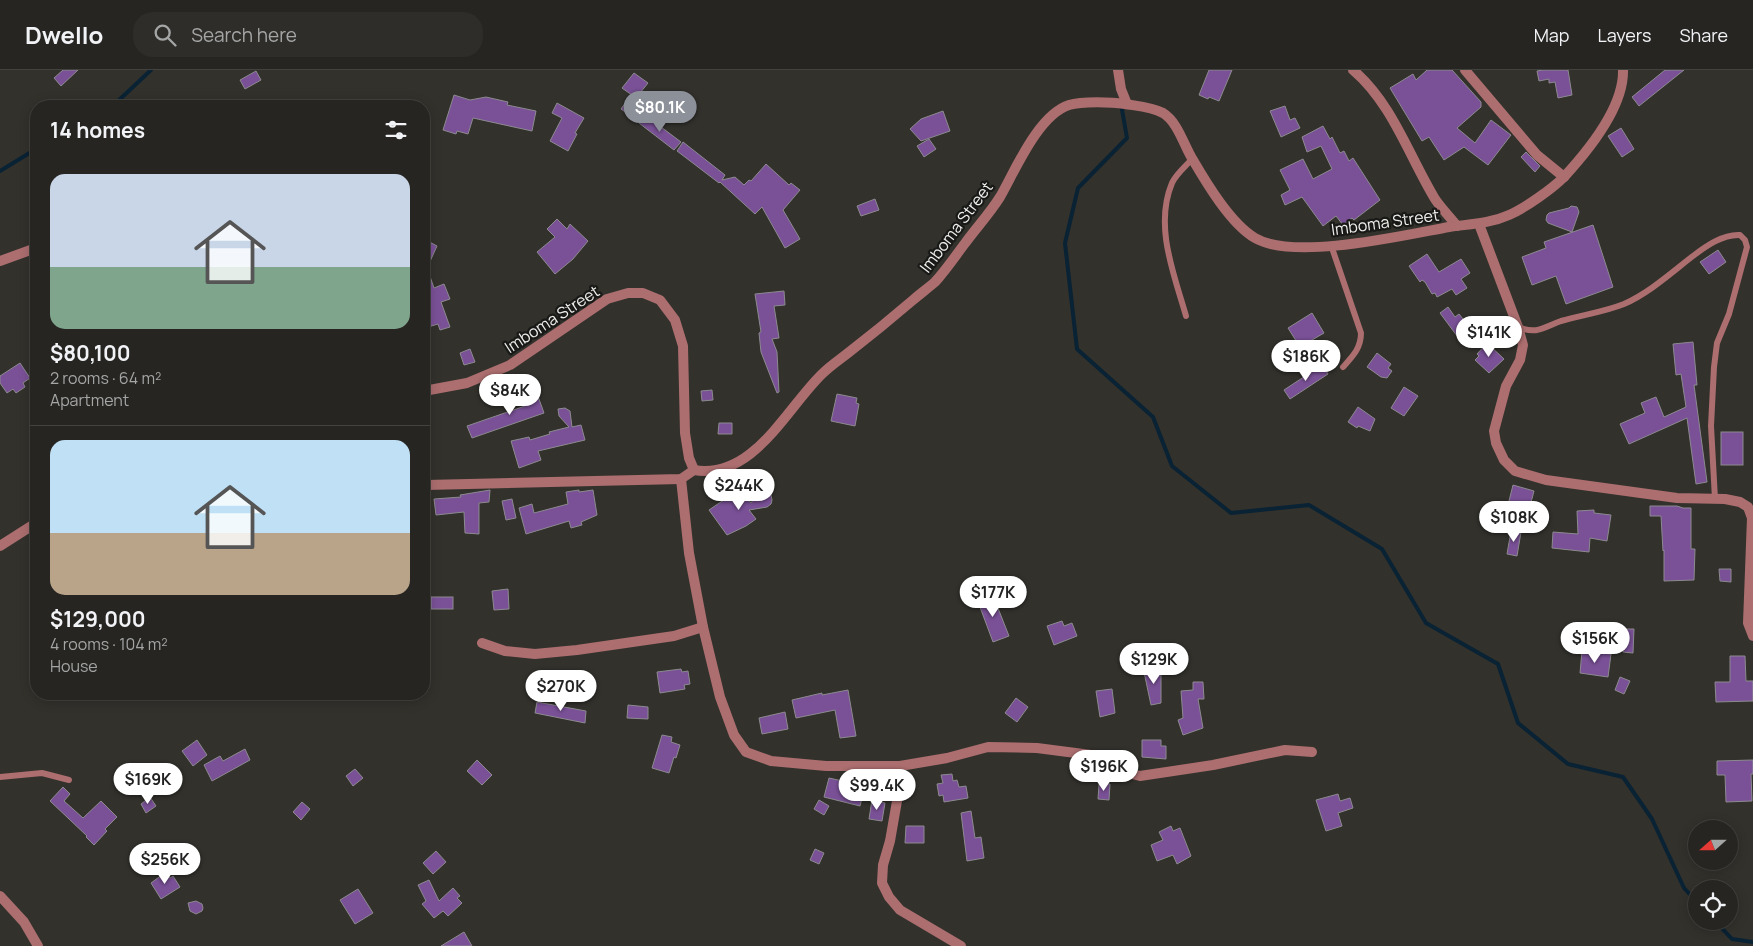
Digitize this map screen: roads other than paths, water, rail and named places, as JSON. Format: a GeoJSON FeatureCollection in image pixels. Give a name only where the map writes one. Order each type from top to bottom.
{"type":"FeatureCollection","features":[{"type":"Feature","properties":{"kind":"street"},"geometry":{"type":"LineString","coordinates":[[1118,70],[1124,104]]}},
{"type":"Feature","properties":{"kind":"street"},"geometry":{"type":"LineString","coordinates":[[1353,70],[1367,82],[1400,132],[1436,200],[1457,226]]}},
{"type":"Feature","properties":{"kind":"street"},"geometry":{"type":"LineString","coordinates":[[1465,70],[1537,154],[1564,177]]}},
{"type":"Feature","properties":{"kind":"street","name":"Imboma Street"},"geometry":{"type":"LineString","coordinates":[[430,390],[467,383],[510,365],[607,299],[628,293],[643,293],[660,300],[675,320],[683,346],[685,433],[689,458],[694,470],[706,472],[726,468],[767,440],[822,374],[935,282],[998,199],[1024,152],[1049,118],[1069,105],[1105,102],[1152,109],[1165,114],[1173,123],[1192,159],[1228,213],[1243,230],[1257,240],[1275,245],[1300,247],[1356,244],[1457,226],[1479,224],[1510,215],[1564,177],[1602,128],[1617,100],[1624,77],[1623,70]]}},
{"type":"Feature","properties":{"kind":"street"},"geometry":{"type":"LineString","coordinates":[[1479,224],[1518,327],[1522,345],[1520,360],[1506,386],[1494,430],[1496,443],[1504,460],[1515,471],[1546,480],[1677,498],[1740,502],[1748,507],[1752,518],[1748,623],[1753,636]]}},
{"type":"Feature","properties":{"kind":"street"},"geometry":{"type":"LineString","coordinates":[[0,260],[30,250]]}},
{"type":"Feature","properties":{"kind":"street"},"geometry":{"type":"LineString","coordinates":[[430,485],[681,478],[694,470]]}},
{"type":"Feature","properties":{"kind":"street"},"geometry":{"type":"LineString","coordinates":[[681,478],[689,553],[703,627],[720,697],[734,735],[746,752],[771,761],[780,762],[826,766],[900,766],[947,758],[988,747],[1037,748],[1091,755],[1121,771],[1140,776],[1213,765],[1285,750],[1312,752]]}},
{"type":"Feature","properties":{"kind":"street"},"geometry":{"type":"LineString","coordinates":[[0,546],[30,527]]}},
{"type":"Feature","properties":{"kind":"street"},"geometry":{"type":"LineString","coordinates":[[482,643],[505,651],[535,654],[674,636],[703,627]]}},
{"type":"Feature","properties":{"kind":"street"},"geometry":{"type":"LineString","coordinates":[[900,766],[897,800],[890,841],[883,865],[882,883],[889,897],[900,910],[961,946]]}},
{"type":"Feature","properties":{"kind":"street"},"geometry":{"type":"LineString","coordinates":[[0,896],[24,922],[38,946]]}},
{"type":"Feature","properties":{"kind":"lane"},"geometry":{"type":"LineString","coordinates":[[1186,316],[1168,250],[1164,210],[1173,181],[1192,159]]}},
{"type":"Feature","properties":{"kind":"lane"},"geometry":{"type":"LineString","coordinates":[[1518,327],[1528,331],[1538,330],[1624,304],[1645,292],[1701,249],[1724,237],[1733,234],[1740,235],[1745,240],[1747,246],[1729,314],[1717,343],[1714,367],[1711,426],[1715,499]]}},
{"type":"Feature","properties":{"kind":"lane"},"geometry":{"type":"LineString","coordinates":[[1331,245],[1361,333],[1361,343],[1357,352],[1343,367]]}},
{"type":"Feature","properties":{"kind":"lane"},"geometry":{"type":"LineString","coordinates":[[0,776],[42,773],[70,780]]}},
{"type":"Feature","properties":{"kind":"waterway"},"geometry":{"type":"LineString","coordinates":[[119,100],[151,70]]}},
{"type":"Feature","properties":{"kind":"waterway"},"geometry":{"type":"LineString","coordinates":[[1121,104],[1127,138],[1078,188],[1065,243],[1077,349],[1153,417],[1172,466],[1231,513],[1309,505],[1382,549],[1426,623],[1498,664],[1518,723],[1568,764],[1623,777],[1652,819],[1684,888],[1688,892]]}},
{"type":"Feature","properties":{"kind":"waterway"},"geometry":{"type":"LineString","coordinates":[[0,171],[30,153]]}},
{"type":"Feature","properties":{"kind":"waterway"},"geometry":{"type":"LineString","coordinates":[[1724,930],[1732,939],[1753,942]]}}]}
